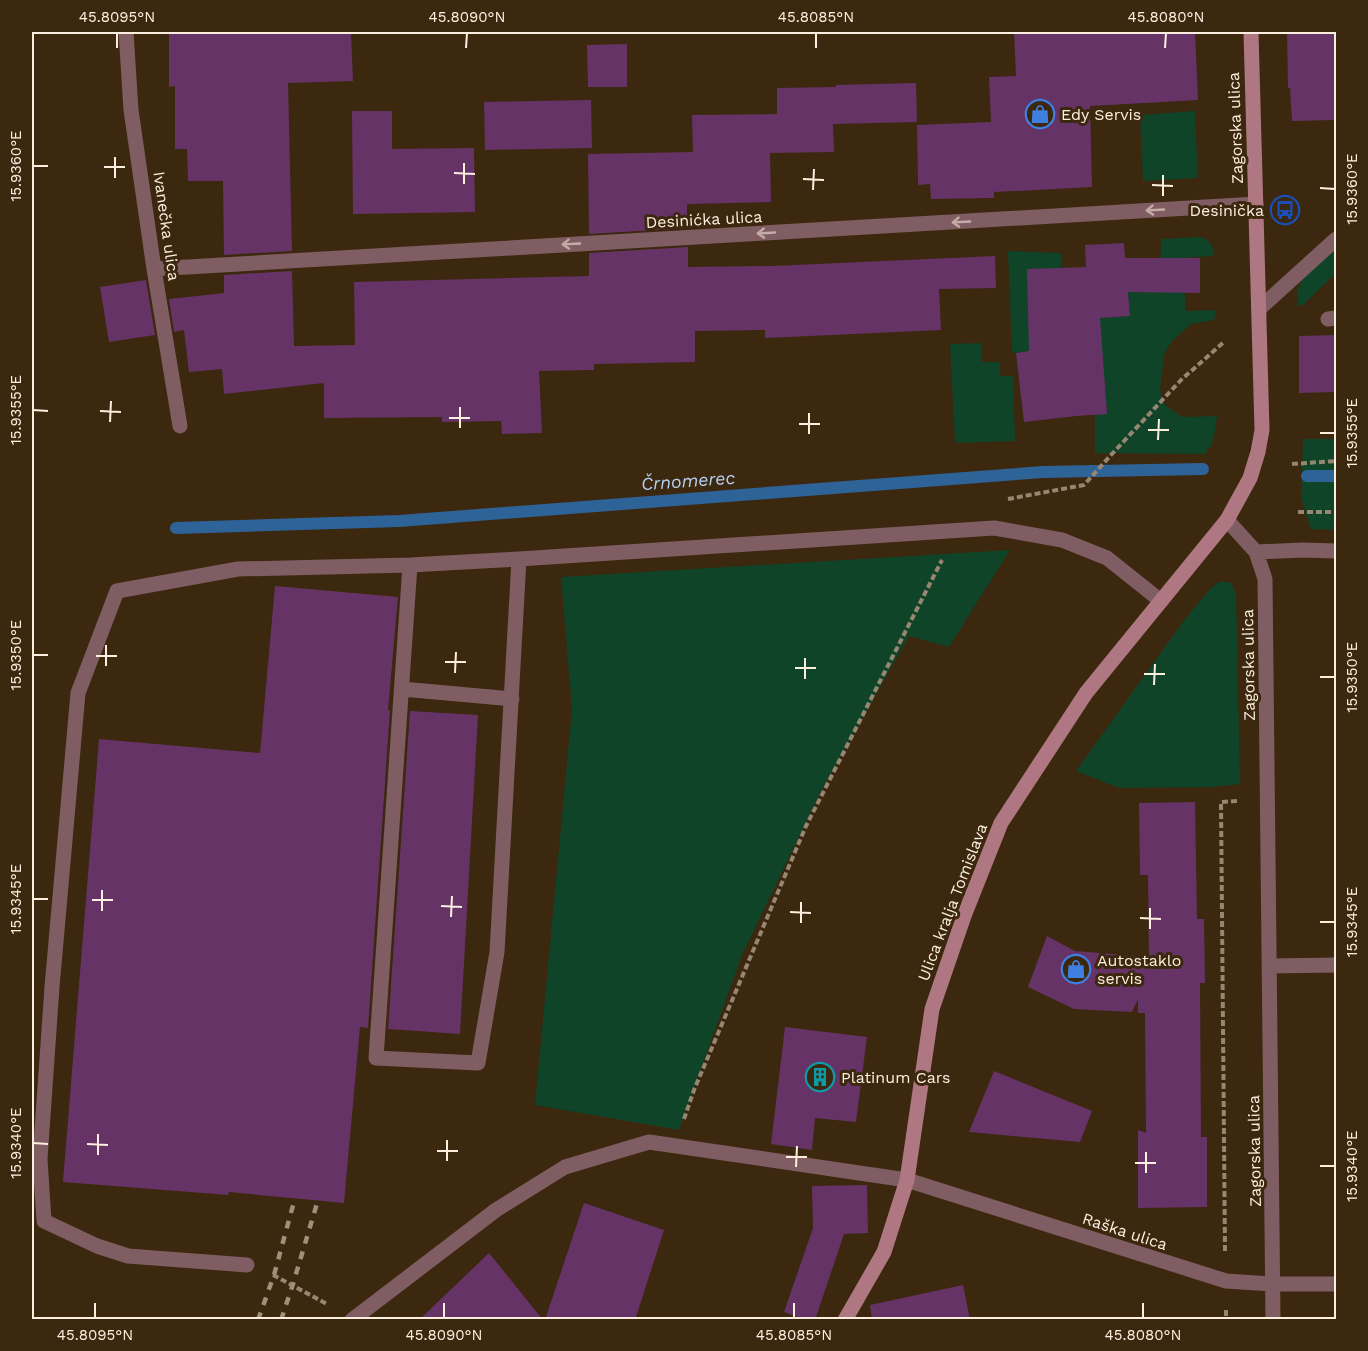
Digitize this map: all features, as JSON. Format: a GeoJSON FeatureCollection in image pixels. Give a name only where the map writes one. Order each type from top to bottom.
{"type":"FeatureCollection","features":[{"type":"Feature","properties":{"kind":"street","name":"Ivanečka ulica"},"geometry":{"type":"LineString","coordinates":[[126,32],[131,110],[180,426]]}},
{"type":"Feature","properties":{"kind":"street","name":"Zagorska ulica"},"geometry":{"type":"LineString","coordinates":[[1251,32],[1262,430],[1250,478],[1227,520],[1256,552],[1265,579],[1274,1320]]}},
{"type":"Feature","properties":{"kind":"street","name":"Desinićka ulica"},"geometry":{"type":"LineString","coordinates":[[154,269],[1256,204]]}},
{"type":"Feature","properties":{"kind":"street"},"geometry":{"type":"LineString","coordinates":[[1259,309],[1336,239]]}},
{"type":"Feature","properties":{"kind":"street","name":"Ulica kralja Tomislava"},"geometry":{"type":"LineString","coordinates":[[844,1320],[884,1252],[907,1180],[932,1009],[964,916],[1001,823],[1086,693],[1227,520]]}},
{"type":"Feature","properties":{"kind":"street"},"geometry":{"type":"LineString","coordinates":[[247,1264],[128,1256],[97,1246],[44,1221],[39,1159],[78,693],[117,591],[238,569],[410,565],[994,528],[1062,540],[1107,558],[1161,601]]}},
{"type":"Feature","properties":{"kind":"street"},"geometry":{"type":"LineString","coordinates":[[1256,552],[1336,551]]}},
{"type":"Feature","properties":{"kind":"street"},"geometry":{"type":"LineString","coordinates":[[410,565],[376,1058],[478,1063],[497,952],[519,559]]}},
{"type":"Feature","properties":{"kind":"street"},"geometry":{"type":"LineString","coordinates":[[402,689],[512,699]]}},
{"type":"Feature","properties":{"kind":"street"},"geometry":{"type":"LineString","coordinates":[[1269,966],[1336,965]]}},
{"type":"Feature","properties":{"kind":"street","name":"Raška ulica"},"geometry":{"type":"LineString","coordinates":[[353,1319],[496,1210],[565,1167],[649,1142],[907,1180],[1226,1281],[1336,1284]]}},
{"type":"Feature","properties":{"kind":"path"},"geometry":{"type":"LineString","coordinates":[[1084,485],[1181,380],[1224,342]]}},
{"type":"Feature","properties":{"kind":"path"},"geometry":{"type":"LineString","coordinates":[[1292,464],[1336,462]]}},
{"type":"Feature","properties":{"kind":"path"},"geometry":{"type":"LineString","coordinates":[[1298,512],[1336,512]]}},
{"type":"Feature","properties":{"kind":"path"},"geometry":{"type":"LineString","coordinates":[[674,1146],[694,1090],[806,826],[946,552]]}},
{"type":"Feature","properties":{"kind":"path"},"geometry":{"type":"LineString","coordinates":[[1226,1320],[1221,801],[1268,800]]}},
{"type":"Feature","properties":{"kind":"path"},"geometry":{"type":"LineString","coordinates":[[247,1264],[293,1284],[353,1319]]}},
{"type":"Feature","properties":{"kind":"green space"},"geometry":{"type":"Polygon","coordinates":[[[1195,111],[1198,178],[1143,181],[1140,115],[1195,111]]]}},
{"type":"Feature","properties":{"kind":"green space"},"geometry":{"type":"Polygon","coordinates":[[[1199,237],[1207,239],[1214,249],[1214,256],[1179,258],[1179,292],[1185,293],[1185,311],[1216,311],[1214,320],[1191,324],[1172,341],[1164,355],[1160,390],[1165,405],[1182,417],[1217,416],[1211,447],[1207,448],[1206,454],[1095,453],[1095,415],[1107,413],[1104,376],[1090,319],[1130,316],[1127,282],[1160,280],[1161,239],[1199,237]]]}},
{"type":"Feature","properties":{"kind":"green space"},"geometry":{"type":"Polygon","coordinates":[[[1336,248],[1336,273],[1303,305],[1298,306],[1297,290],[1305,274],[1336,248]]]}},
{"type":"Feature","properties":{"kind":"green space"},"geometry":{"type":"Polygon","coordinates":[[[1008,251],[1061,253],[1061,268],[1027,269],[1058,348],[1012,353],[1008,251]]]}},
{"type":"Feature","properties":{"kind":"green space"},"geometry":{"type":"Polygon","coordinates":[[[981,343],[982,362],[1000,362],[1000,376],[1013,376],[1015,441],[955,443],[950,344],[981,343]]]}},
{"type":"Feature","properties":{"kind":"green space"},"geometry":{"type":"Polygon","coordinates":[[[1303,439],[1336,439],[1336,530],[1311,529],[1301,498],[1303,439]]]}},
{"type":"Feature","properties":{"kind":"green space"},"geometry":{"type":"Polygon","coordinates":[[[1010,550],[949,647],[909,636],[820,793],[742,955],[679,1130],[535,1105],[572,709],[561,577],[1010,550]]]}},
{"type":"Feature","properties":{"kind":"green space"},"geometry":{"type":"Polygon","coordinates":[[[1220,581],[1231,583],[1236,595],[1240,784],[1212,787],[1119,788],[1076,771],[1185,619],[1210,589],[1220,581]]]}},
{"type":"Feature","properties":{"kind":"building"},"geometry":{"type":"Polygon","coordinates":[[[169,32],[351,32],[353,81],[288,83],[292,251],[224,255],[223,181],[188,181],[187,149],[175,149],[175,86],[169,87],[169,32]]]}},
{"type":"Feature","properties":{"kind":"building"},"geometry":{"type":"Polygon","coordinates":[[[1014,32],[1195,32],[1198,100],[1090,106],[1092,187],[994,192],[994,198],[931,199],[930,184],[918,185],[917,125],[991,122],[989,77],[1016,76],[1014,32]]]}},
{"type":"Feature","properties":{"kind":"building"},"geometry":{"type":"Polygon","coordinates":[[[1287,32],[1336,32],[1336,120],[1292,121],[1290,88],[1288,88],[1287,32]]]}},
{"type":"Feature","properties":{"kind":"building"},"geometry":{"type":"Polygon","coordinates":[[[627,44],[627,87],[588,87],[587,45],[627,44]]]}},
{"type":"Feature","properties":{"kind":"building"},"geometry":{"type":"Polygon","coordinates":[[[916,83],[917,122],[833,124],[834,152],[770,153],[771,202],[687,204],[687,228],[589,234],[588,154],[693,152],[692,115],[777,114],[777,88],[916,83]]]}},
{"type":"Feature","properties":{"kind":"building"},"geometry":{"type":"Polygon","coordinates":[[[591,100],[592,148],[485,150],[484,102],[591,100]]]}},
{"type":"Feature","properties":{"kind":"building"},"geometry":{"type":"Polygon","coordinates":[[[352,111],[392,111],[392,149],[474,148],[475,212],[353,214],[352,111]]]}},
{"type":"Feature","properties":{"kind":"building"},"geometry":{"type":"Polygon","coordinates":[[[1124,243],[1125,258],[1200,258],[1200,293],[1128,292],[1130,316],[1100,318],[1107,414],[1024,422],[1016,353],[1029,351],[1027,269],[1086,267],[1085,245],[1124,243]]]}},
{"type":"Feature","properties":{"kind":"building"},"geometry":{"type":"Polygon","coordinates":[[[688,247],[688,267],[773,266],[995,256],[996,288],[939,289],[941,330],[765,338],[765,330],[695,331],[695,362],[594,364],[594,370],[539,371],[542,433],[502,434],[501,421],[442,422],[442,417],[324,418],[324,383],[224,394],[222,369],[189,372],[184,330],[174,332],[169,299],[224,293],[224,275],[292,271],[294,346],[355,345],[354,282],[589,276],[589,253],[688,247]]]}},
{"type":"Feature","properties":{"kind":"building"},"geometry":{"type":"Polygon","coordinates":[[[146,280],[155,335],[109,342],[100,287],[146,280]]]}},
{"type":"Feature","properties":{"kind":"building"},"geometry":{"type":"Polygon","coordinates":[[[1336,335],[1336,392],[1299,393],[1299,336],[1336,335]]]}},
{"type":"Feature","properties":{"kind":"building"},"geometry":{"type":"Polygon","coordinates":[[[275,586],[398,597],[388,710],[390,710],[368,1028],[360,1027],[344,1203],[229,1192],[228,1195],[63,1182],[99,739],[260,753],[275,586]]]}},
{"type":"Feature","properties":{"kind":"building"},"geometry":{"type":"Polygon","coordinates":[[[410,711],[478,715],[460,1034],[388,1029],[410,711]]]}},
{"type":"Feature","properties":{"kind":"building"},"geometry":{"type":"Polygon","coordinates":[[[1195,802],[1197,919],[1204,919],[1205,983],[1200,983],[1201,1137],[1207,1137],[1207,1207],[1138,1208],[1138,1130],[1146,1133],[1145,1013],[1138,1013],[1138,999],[1132,1012],[1074,1009],[1028,987],[1047,936],[1075,951],[1149,957],[1148,875],[1140,875],[1139,803],[1195,802]]]}},
{"type":"Feature","properties":{"kind":"building","name":"Platinum Cars"},"geometry":{"type":"Polygon","coordinates":[[[785,1027],[867,1037],[856,1122],[815,1118],[812,1150],[771,1144],[785,1027]]]}},
{"type":"Feature","properties":{"kind":"building"},"geometry":{"type":"Polygon","coordinates":[[[994,1071],[1092,1111],[1080,1142],[969,1132],[994,1071]]]}},
{"type":"Feature","properties":{"kind":"building"},"geometry":{"type":"Polygon","coordinates":[[[867,1185],[868,1233],[844,1234],[815,1320],[807,1320],[784,1312],[813,1228],[812,1186],[867,1185]]]}},
{"type":"Feature","properties":{"kind":"building"},"geometry":{"type":"Polygon","coordinates":[[[584,1203],[664,1230],[635,1320],[545,1320],[584,1203]]]}},
{"type":"Feature","properties":{"kind":"building"},"geometry":{"type":"Polygon","coordinates":[[[489,1253],[543,1320],[419,1320],[489,1253]]]}},
{"type":"Feature","properties":{"kind":"building"},"geometry":{"type":"Polygon","coordinates":[[[963,1285],[970,1320],[872,1320],[870,1305],[963,1285]]]}},
{"type":"Feature","properties":{"kind":"waterway","name":"Črnomerec"},"geometry":{"type":"LineString","coordinates":[[176,528],[399,521],[1043,472],[1203,469]]}},
{"type":"Feature","properties":{"kind":"waterway","name":"Črnomerec"},"geometry":{"type":"LineString","coordinates":[[1307,476],[1336,476]]}},
{"type":"Feature","properties":{"kind":"railway"},"geometry":{"type":"LineString","coordinates":[[258,1320],[274,1275],[295,1198]]}},
{"type":"Feature","properties":{"kind":"railway"},"geometry":{"type":"LineString","coordinates":[[281,1320],[318,1200]]}},
{"type":"Feature","properties":{"kind":"place","name":"Edy Servis"},"geometry":{"type":"Point","coordinates":[1040,114]}},
{"type":"Feature","properties":{"kind":"place","name":"Desinička"},"geometry":{"type":"Point","coordinates":[1285,210]}},
{"type":"Feature","properties":{"kind":"place","name":"Autostaklo servis"},"geometry":{"type":"Point","coordinates":[1076,969]}},
{"type":"Feature","properties":{"kind":"place","name":"Platinum Cars"},"geometry":{"type":"Point","coordinates":[820,1077]}}]}
